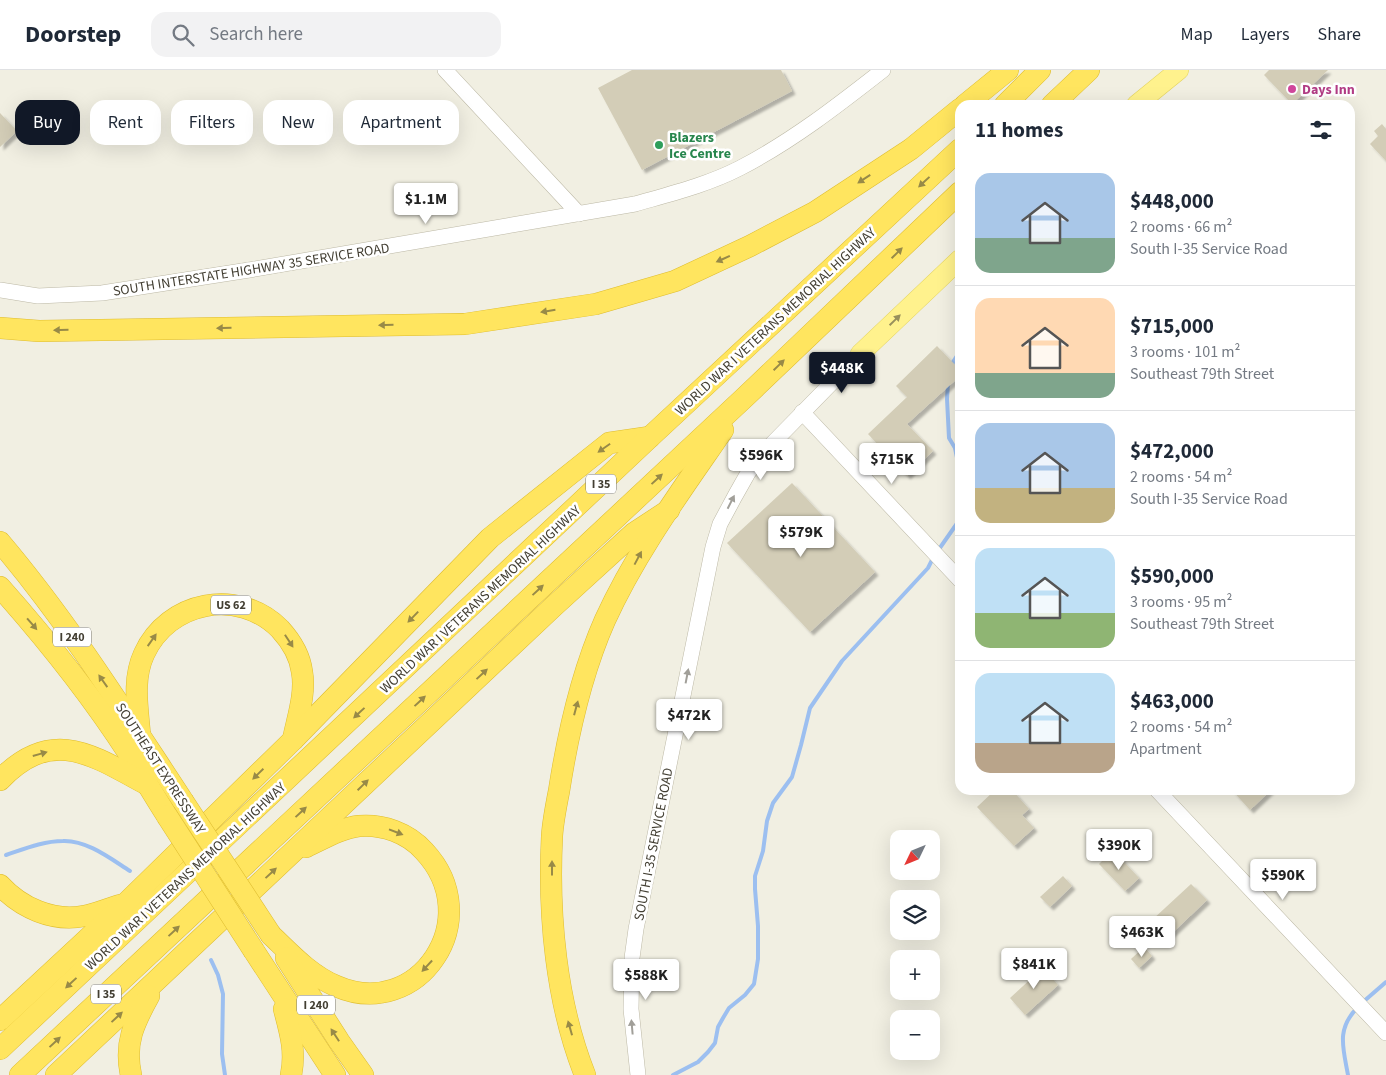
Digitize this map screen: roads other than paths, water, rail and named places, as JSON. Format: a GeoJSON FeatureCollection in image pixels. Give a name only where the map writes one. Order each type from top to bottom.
{"type":"FeatureCollection","features":[{"type":"Feature","properties":{"kind":"highway"},"geometry":{"type":"LineString","coordinates":[[971,100],[1008,70]]}},
{"type":"Feature","properties":{"kind":"highway"},"geometry":{"type":"LineString","coordinates":[[1010,100],[1040,70]]}},
{"type":"Feature","properties":{"kind":"highway"},"geometry":{"type":"LineString","coordinates":[[1057,100],[1089,70]]}},
{"type":"Feature","properties":{"kind":"highway"},"geometry":{"type":"LineString","coordinates":[[0,328],[39,331],[465,324],[596,304],[675,281],[750,246],[815,212],[911,148],[955,113]]}},
{"type":"Feature","properties":{"kind":"highway","name":"WORLD WAR I VETERANS MEMORIAL HIGHWAY"},"geometry":{"type":"LineString","coordinates":[[0,1049],[650,437],[955,154]]}},
{"type":"Feature","properties":{"kind":"highway","name":"I 35"},"geometry":{"type":"LineString","coordinates":[[20,1075],[744,398],[955,197]]}},
{"type":"Feature","properties":{"kind":"highway"},"geometry":{"type":"LineString","coordinates":[[585,1075],[562,997],[552,915],[552,835],[565,748],[582,683],[605,620],[668,510],[744,398]]}},
{"type":"Feature","properties":{"kind":"highway"},"geometry":{"type":"LineString","coordinates":[[0,1020],[126,903],[293,740],[490,538],[609,443],[650,437]]}},
{"type":"Feature","properties":{"kind":"highway"},"geometry":{"type":"LineString","coordinates":[[56,1075],[398,751],[634,532],[668,510]]}},
{"type":"Feature","properties":{"kind":"highway","name":"SOUTHEAST EXPRESSWAY"},"geometry":{"type":"LineString","coordinates":[[0,542],[51,607],[140,736],[363,1075]]}},
{"type":"Feature","properties":{"kind":"highway","name":"SOUTHEAST EXPRESSWAY"},"geometry":{"type":"LineString","coordinates":[[0,587],[47,641],[83,688],[129,754],[146,784],[278,990],[335,1075]]}},
{"type":"Feature","properties":{"kind":"highway","name":"US 62"},"geometry":{"type":"LineString","coordinates":[[140,736],[137,686],[143,655],[150,642],[169,621],[182,612],[212,604],[230,604],[260,614],[273,623],[292,645],[302,673],[302,689],[293,740]]}},
{"type":"Feature","properties":{"kind":"highway"},"geometry":{"type":"LineString","coordinates":[[0,780],[22,760],[51,751],[66,750],[83,752],[99,758],[146,784]]}},
{"type":"Feature","properties":{"kind":"highway"},"geometry":{"type":"LineString","coordinates":[[271,935],[302,965],[324,980],[337,987],[366,993],[392,989],[404,985],[416,977],[438,953],[448,925],[449,896],[439,870],[420,847],[397,832],[372,826],[358,826],[329,836],[290,855]]}},
{"type":"Feature","properties":{"kind":"highway"},"geometry":{"type":"LineString","coordinates":[[0,885],[19,902],[32,909],[57,916],[84,916],[126,903]]}},
{"type":"Feature","properties":{"kind":"highway"},"geometry":{"type":"LineString","coordinates":[[130,1075],[128,1054],[134,1022],[159,978]]}},
{"type":"Feature","properties":{"kind":"highway"},"geometry":{"type":"LineString","coordinates":[[278,990],[292,1039],[294,1053],[291,1075]]}},
{"type":"Feature","properties":{"kind":"main road"},"geometry":{"type":"LineString","coordinates":[[1142,100],[1179,70]]}},
{"type":"Feature","properties":{"kind":"main road","name":"SOUTH I-35 SERVICE ROAD"},"geometry":{"type":"LineString","coordinates":[[860,354],[955,264]]}},
{"type":"Feature","properties":{"kind":"street"},"geometry":{"type":"LineString","coordinates":[[445,70],[579,214]]}},
{"type":"Feature","properties":{"kind":"street","name":"SOUTH INTERSTATE HIGHWAY 35 SERVICE ROAD"},"geometry":{"type":"LineString","coordinates":[[0,290],[38,296],[102,293],[635,204],[682,191],[739,168],[782,144],[836,108],[883,70]]}},
{"type":"Feature","properties":{"kind":"street","name":"SOUTH I-35 SERVICE ROAD"},"geometry":{"type":"LineString","coordinates":[[638,1075],[631,1009],[632,958],[636,929],[715,540],[720,524],[748,474],[765,450],[860,354]]}},
{"type":"Feature","properties":{"kind":"street"},"geometry":{"type":"LineString","coordinates":[[802,412],[955,575]]}},
{"type":"Feature","properties":{"kind":"street"},"geometry":{"type":"LineString","coordinates":[[1163,795],[1386,1033]]}},
{"type":"Feature","properties":{"kind":"waterway"},"geometry":{"type":"LineString","coordinates":[[952,367],[955,359]]}},
{"type":"Feature","properties":{"kind":"waterway"},"geometry":{"type":"LineString","coordinates":[[948,383],[949,438],[955,448]]}},
{"type":"Feature","properties":{"kind":"waterway"},"geometry":{"type":"LineString","coordinates":[[937,552],[955,526]]}},
{"type":"Feature","properties":{"kind":"waterway"},"geometry":{"type":"LineString","coordinates":[[673,1075],[698,1062],[708,1052],[715,1043],[718,1027],[729,1008],[745,995],[754,984],[758,959],[755,876],[763,851],[767,821],[773,803],[792,777],[810,708],[842,661],[928,568],[933,558]]}},
{"type":"Feature","properties":{"kind":"waterway"},"geometry":{"type":"LineString","coordinates":[[6,855],[48,842],[72,842],[90,847],[130,871]]}},
{"type":"Feature","properties":{"kind":"waterway"},"geometry":{"type":"LineString","coordinates":[[211,960],[218,975],[223,994],[222,1054],[225,1075]]}},
{"type":"Feature","properties":{"kind":"waterway"},"geometry":{"type":"LineString","coordinates":[[1363,1002],[1386,982]]}},
{"type":"Feature","properties":{"kind":"waterway"},"geometry":{"type":"LineString","coordinates":[[1348,1075],[1343,1047],[1344,1031],[1346,1023],[1358,1007]]}},
{"type":"Feature","properties":{"kind":"place","name":"Days Inn"},"geometry":{"type":"Point","coordinates":[1292,89]}},
{"type":"Feature","properties":{"kind":"place","name":"Blazers Ice Centre"},"geometry":{"type":"Point","coordinates":[659,145]}}]}
